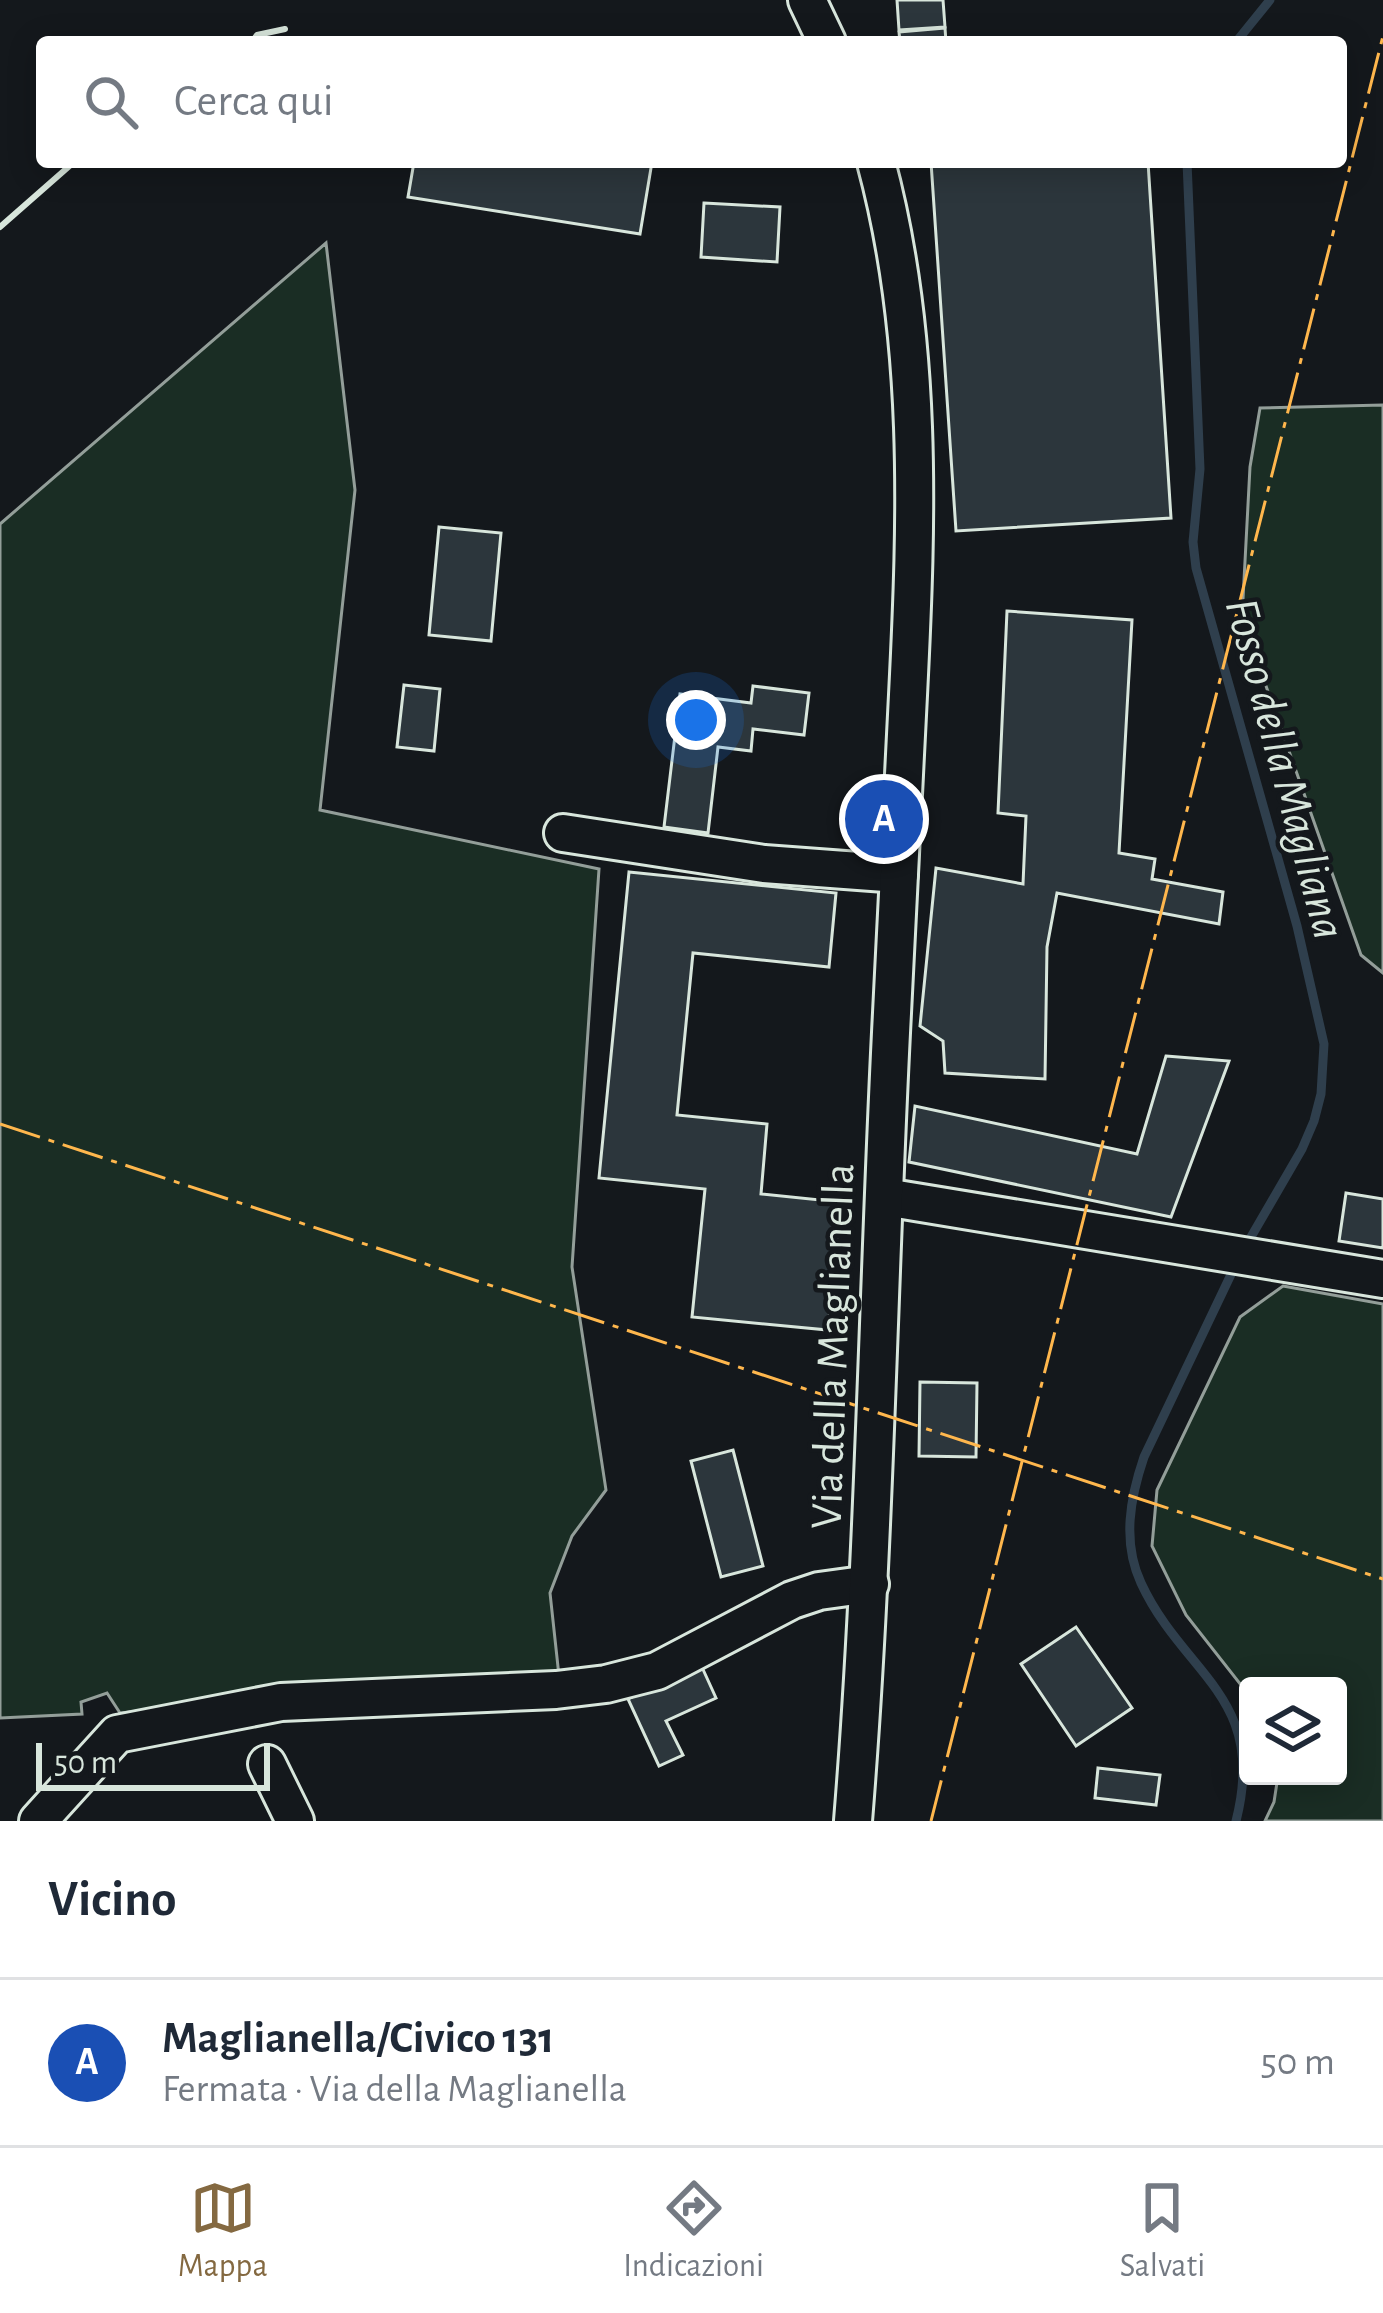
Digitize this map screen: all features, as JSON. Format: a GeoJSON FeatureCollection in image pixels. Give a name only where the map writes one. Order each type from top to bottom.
{"type":"FeatureCollection","features":[{"type":"Feature","properties":{"kind":"street"},"geometry":{"type":"LineString","coordinates":[[807,0],[824,36]]}},
{"type":"Feature","properties":{"kind":"street","name":"Via della Maglianella"},"geometry":{"type":"LineString","coordinates":[[853,1821],[870,1584],[915,557],[909,341],[877,168]]}},
{"type":"Feature","properties":{"kind":"street"},"geometry":{"type":"LineString","coordinates":[[563,833],[764,863],[899,874]]}},
{"type":"Feature","properties":{"kind":"street"},"geometry":{"type":"LineString","coordinates":[[885,1197],[1383,1279]]}},
{"type":"Feature","properties":{"kind":"street"},"geometry":{"type":"LineString","coordinates":[[38,1821],[117,1733],[281,1702],[606,1684],[657,1671],[791,1600],[870,1584]]}},
{"type":"Feature","properties":{"kind":"street"},"geometry":{"type":"LineString","coordinates":[[267,1765],[295,1821]]}},
{"type":"Feature","properties":{"kind":"green space"},"geometry":{"type":"Polygon","coordinates":[[[326,243],[355,490],[320,810],[599,869],[572,1267],[606,1490],[572,1536],[550,1593],[559,1676],[362,1687],[120,1713],[107,1693],[81,1702],[82,1714],[0,1718],[0,524],[326,243]]]}},
{"type":"Feature","properties":{"kind":"green space"},"geometry":{"type":"Polygon","coordinates":[[[1383,405],[1383,973],[1361,955],[1242,618],[1250,467],[1260,408],[1383,405]]]}},
{"type":"Feature","properties":{"kind":"green space"},"geometry":{"type":"Polygon","coordinates":[[[1283,1286],[1383,1304],[1383,1821],[1265,1821],[1277,1785],[1347,1785],[1347,1677],[1239,1677],[1239,1683],[1186,1615],[1152,1546],[1157,1490],[1240,1317],[1283,1286]]]}},
{"type":"Feature","properties":{"kind":"building"},"geometry":{"type":"Polygon","coordinates":[[[897,0],[943,0],[945,27],[899,30],[897,0]]]}},
{"type":"Feature","properties":{"kind":"building"},"geometry":{"type":"Polygon","coordinates":[[[945,28],[946,36],[899,36],[899,32],[945,28]]]}},
{"type":"Feature","properties":{"kind":"building"},"geometry":{"type":"Polygon","coordinates":[[[413,168],[651,168],[640,234],[408,197],[413,168]]]}},
{"type":"Feature","properties":{"kind":"building"},"geometry":{"type":"Polygon","coordinates":[[[931,168],[1148,168],[1171,518],[956,531],[931,168]]]}},
{"type":"Feature","properties":{"kind":"building"},"geometry":{"type":"Polygon","coordinates":[[[704,203],[780,207],[777,262],[701,257],[704,203]]]}},
{"type":"Feature","properties":{"kind":"building"},"geometry":{"type":"Polygon","coordinates":[[[439,527],[501,533],[491,641],[429,635],[439,527]]]}},
{"type":"Feature","properties":{"kind":"building"},"geometry":{"type":"Polygon","coordinates":[[[1007,611],[1132,620],[1119,853],[1155,859],[1152,879],[1223,892],[1219,924],[1057,893],[1047,947],[1045,1079],[945,1073],[943,1041],[920,1026],[936,868],[1023,884],[1026,816],[998,813],[1007,611]]]}},
{"type":"Feature","properties":{"kind":"building"},"geometry":{"type":"Polygon","coordinates":[[[404,685],[440,689],[434,751],[397,747],[404,685]]]}},
{"type":"Feature","properties":{"kind":"building"},"geometry":{"type":"Polygon","coordinates":[[[753,686],[809,693],[804,735],[753,729],[751,751],[718,747],[708,833],[664,827],[680,694],[751,703],[753,686]]]}},
{"type":"Feature","properties":{"kind":"building"},"geometry":{"type":"Polygon","coordinates":[[[629,872],[836,893],[829,967],[693,953],[677,1115],[767,1124],[761,1194],[840,1202],[828,1330],[692,1317],[705,1189],[599,1178],[629,872]]]}},
{"type":"Feature","properties":{"kind":"building"},"geometry":{"type":"Polygon","coordinates":[[[1166,1056],[1229,1061],[1171,1217],[909,1162],[915,1106],[1137,1154],[1166,1056]]]}},
{"type":"Feature","properties":{"kind":"building"},"geometry":{"type":"Polygon","coordinates":[[[1346,1193],[1383,1199],[1383,1248],[1339,1241],[1346,1193]]]}},
{"type":"Feature","properties":{"kind":"building"},"geometry":{"type":"Polygon","coordinates":[[[920,1382],[977,1383],[976,1457],[919,1456],[920,1382]]]}},
{"type":"Feature","properties":{"kind":"building"},"geometry":{"type":"Polygon","coordinates":[[[733,1450],[763,1566],[721,1577],[691,1461],[733,1450]]]}},
{"type":"Feature","properties":{"kind":"building"},"geometry":{"type":"Polygon","coordinates":[[[1076,1627],[1132,1708],[1076,1746],[1021,1664],[1076,1627]]]}},
{"type":"Feature","properties":{"kind":"building"},"geometry":{"type":"Polygon","coordinates":[[[701,1665],[716,1698],[666,1721],[683,1755],[659,1766],[628,1699],[701,1665]]]}},
{"type":"Feature","properties":{"kind":"building"},"geometry":{"type":"Polygon","coordinates":[[[1098,1768],[1160,1775],[1156,1805],[1095,1798],[1098,1768]]]}},
{"type":"Feature","properties":{"kind":"waterway","name":"Fosso della Magliana"},"geometry":{"type":"LineString","coordinates":[[1241,36],[1270,0]]}},
{"type":"Feature","properties":{"kind":"waterway","name":"Fosso della Magliana"},"geometry":{"type":"LineString","coordinates":[[1187,168],[1200,469],[1193,542],[1196,568],[1297,926],[1324,1044],[1314,1121],[1244,1249]]}},
{"type":"Feature","properties":{"kind":"waterway","name":"Fosso della Magliana"},"geometry":{"type":"LineString","coordinates":[[1236,1264],[1144,1457],[1132,1504],[1130,1536],[1135,1567],[1159,1615],[1231,1715],[1241,1744],[1243,1779],[1236,1821]]}},
{"type":"Feature","properties":{"kind":"wall"},"geometry":{"type":"LineString","coordinates":[[256,36],[285,29]]}},
{"type":"Feature","properties":{"kind":"wall"},"geometry":{"type":"LineString","coordinates":[[0,227],[67,168]]}},
{"type":"Feature","properties":{"kind":"power"},"geometry":{"type":"LineString","coordinates":[[931,1821],[1383,36]]}},
{"type":"Feature","properties":{"kind":"power"},"geometry":{"type":"LineString","coordinates":[[0,1124],[1383,1579]]}},
{"type":"Feature","properties":{"kind":"place","name":"Maglianella/Civico 131"},"geometry":{"type":"Point","coordinates":[884,819]}}]}
